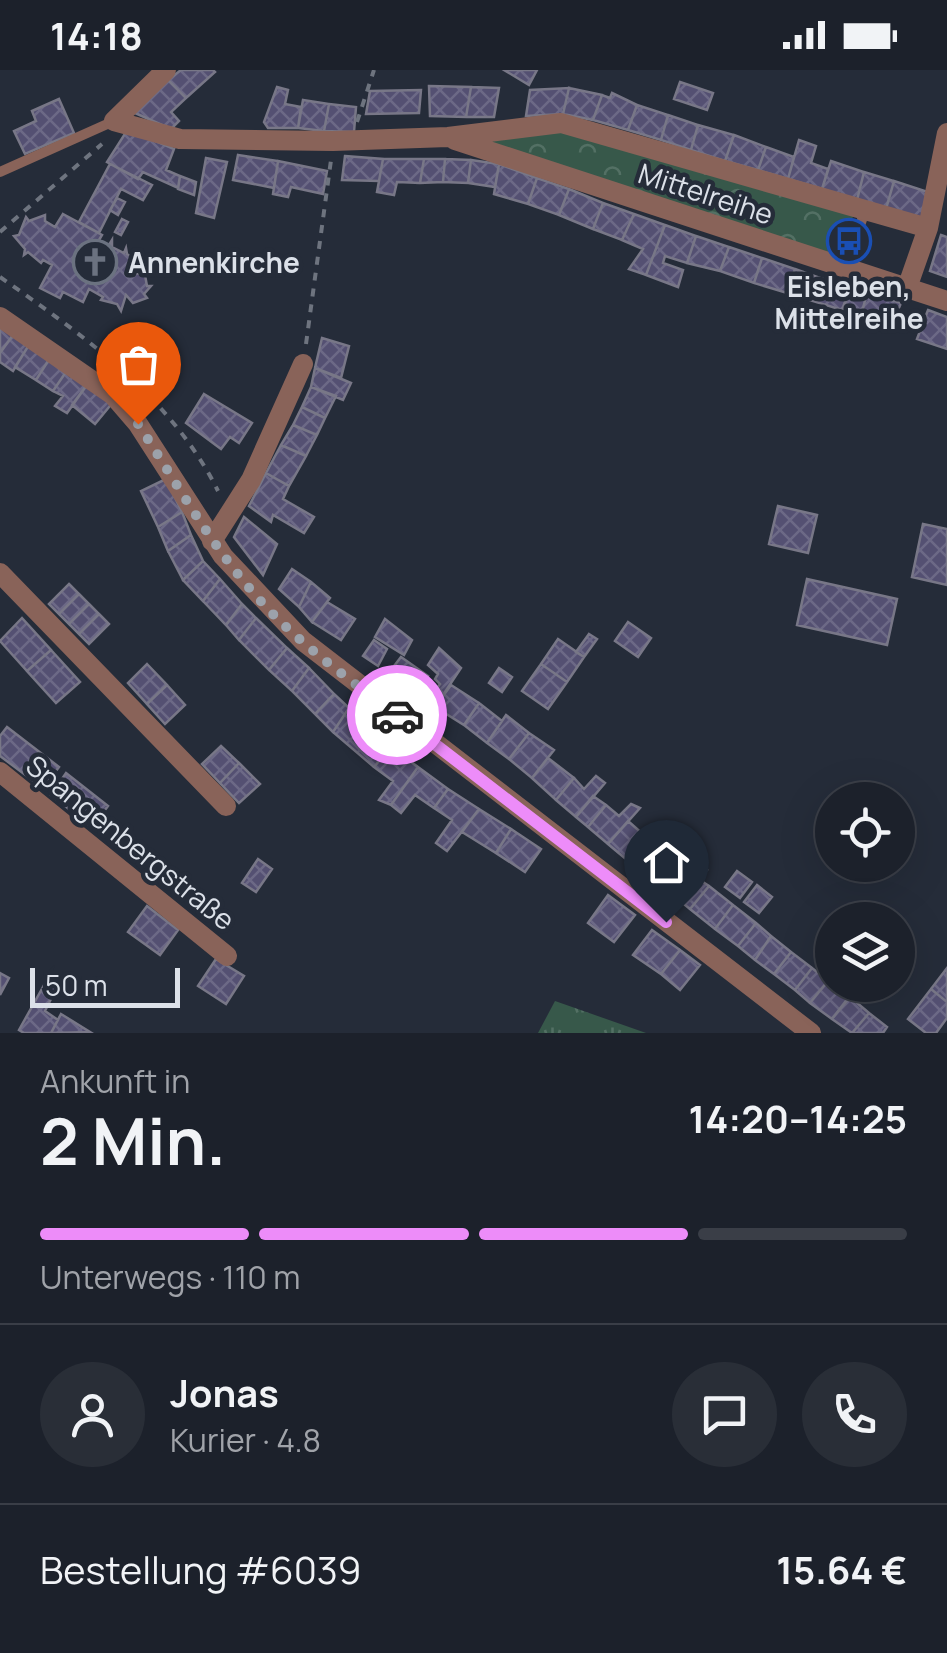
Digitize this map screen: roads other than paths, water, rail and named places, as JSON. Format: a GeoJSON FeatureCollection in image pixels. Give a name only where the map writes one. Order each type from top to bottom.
{"type":"FeatureCollection","features":[{"type":"Feature","properties":{"kind":"street"},"geometry":{"type":"LineString","coordinates":[[114,121],[166,70]]}},
{"type":"Feature","properties":{"kind":"street","name":"Mittelreihe"},"geometry":{"type":"LineString","coordinates":[[114,121],[180,139],[343,141],[448,138],[561,123],[928,228]]}},
{"type":"Feature","properties":{"kind":"street"},"geometry":{"type":"LineString","coordinates":[[908,288],[928,228],[947,133]]}},
{"type":"Feature","properties":{"kind":"street","name":"Mittelreihe"},"geometry":{"type":"LineString","coordinates":[[448,138],[947,301]]}},
{"type":"Feature","properties":{"kind":"street"},"geometry":{"type":"LineString","coordinates":[[0,316],[114,395],[138,424],[212,541],[254,594],[330,664],[811,1033]]}},
{"type":"Feature","properties":{"kind":"street"},"geometry":{"type":"LineString","coordinates":[[212,541],[251,480],[303,364]]}},
{"type":"Feature","properties":{"kind":"street"},"geometry":{"type":"LineString","coordinates":[[0,572],[226,806]]}},
{"type":"Feature","properties":{"kind":"street","name":"Spangenbergstraße"},"geometry":{"type":"LineString","coordinates":[[0,772],[228,956]]}},
{"type":"Feature","properties":{"kind":"lane"},"geometry":{"type":"LineString","coordinates":[[0,172],[114,121]]}},
{"type":"Feature","properties":{"kind":"lane"},"geometry":{"type":"LineString","coordinates":[[845,268],[864,211]]}},
{"type":"Feature","properties":{"kind":"place","name":"Eisleben, Mittelreihe"},"geometry":{"type":"Point","coordinates":[849,241]}},
{"type":"Feature","properties":{"kind":"place","name":"Annenkirche"},"geometry":{"type":"Point","coordinates":[95,262]}}]}
